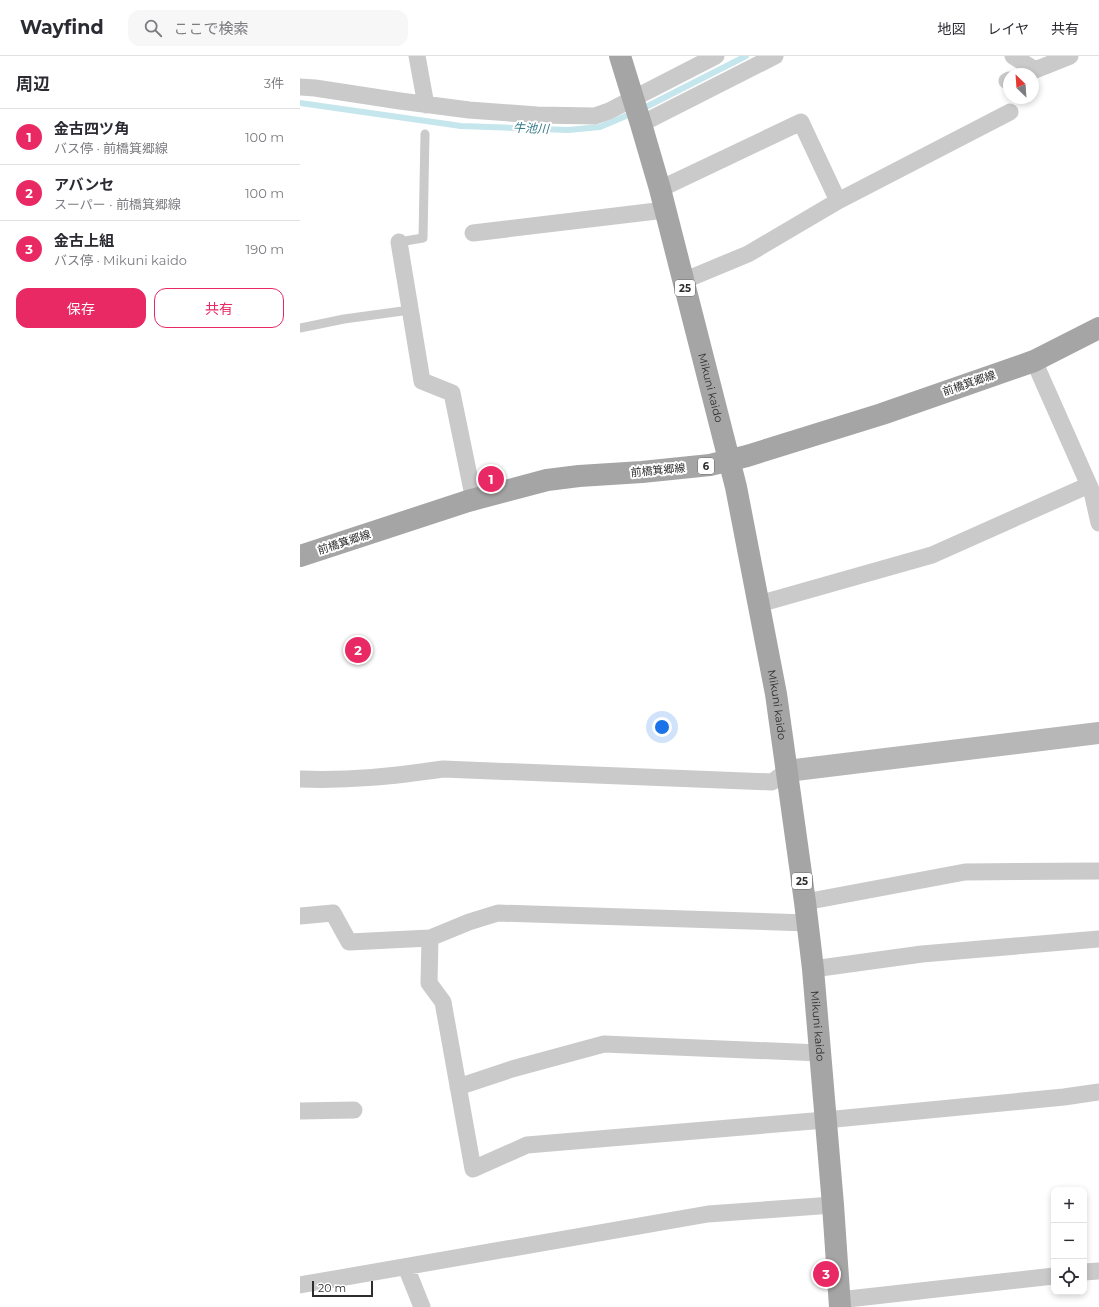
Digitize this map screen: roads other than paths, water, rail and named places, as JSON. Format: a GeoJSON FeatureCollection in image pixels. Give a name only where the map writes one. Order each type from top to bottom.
{"type":"FeatureCollection","features":[{"type":"Feature","properties":{"kind":"main road","name":"Mikuni kaido"},"geometry":{"type":"LineString","coordinates":[[620,56],[662,200],[736,487],[776,694],[813,969],[840,1304]]}},
{"type":"Feature","properties":{"kind":"main road","name":"前橋箕郷線"},"geometry":{"type":"LineString","coordinates":[[300,556],[474,500],[547,480],[710,465],[754,454],[882,414],[1034,361],[1099,328]]}},
{"type":"Feature","properties":{"kind":"street"},"geometry":{"type":"LineString","coordinates":[[417,56],[426,106]]}},
{"type":"Feature","properties":{"kind":"street"},"geometry":{"type":"LineString","coordinates":[[637,111],[716,56]]}},
{"type":"Feature","properties":{"kind":"street"},"geometry":{"type":"LineString","coordinates":[[300,87],[315,88],[426,106],[537,115],[595,116],[609,111],[637,111],[775,56]]}},
{"type":"Feature","properties":{"kind":"street"},"geometry":{"type":"LineString","coordinates":[[1012,56],[1026,68]]}},
{"type":"Feature","properties":{"kind":"street"},"geometry":{"type":"LineString","coordinates":[[1039,68],[1070,56]]}},
{"type":"Feature","properties":{"kind":"street"},"geometry":{"type":"LineString","coordinates":[[683,281],[748,254],[838,201],[1010,112]]}},
{"type":"Feature","properties":{"kind":"street"},"geometry":{"type":"LineString","coordinates":[[473,233],[662,200],[801,122],[838,201]]}},
{"type":"Feature","properties":{"kind":"street"},"geometry":{"type":"LineString","coordinates":[[399,242],[422,381],[452,393],[474,500]]}},
{"type":"Feature","properties":{"kind":"street"},"geometry":{"type":"LineString","coordinates":[[1034,361],[1092,492],[1099,523]]}},
{"type":"Feature","properties":{"kind":"street"},"geometry":{"type":"LineString","coordinates":[[759,604],[932,555],[1089,485]]}},
{"type":"Feature","properties":{"kind":"street"},"geometry":{"type":"LineString","coordinates":[[300,779],[332,780],[390,776],[443,768],[772,782],[787,771],[1099,733]]}},
{"type":"Feature","properties":{"kind":"street"},"geometry":{"type":"LineString","coordinates":[[300,916],[333,913],[349,942],[430,938],[469,922],[498,913],[806,913],[965,872],[1099,871]]}},
{"type":"Feature","properties":{"kind":"street"},"geometry":{"type":"LineString","coordinates":[[430,938],[429,983],[443,1002],[473,1169],[527,1145],[825,1120],[1064,1097],[1099,1092]]}},
{"type":"Feature","properties":{"kind":"street"},"geometry":{"type":"LineString","coordinates":[[813,969],[922,954],[1099,939]]}},
{"type":"Feature","properties":{"kind":"street"},"geometry":{"type":"LineString","coordinates":[[458,1087],[512,1069],[604,1044],[820,1053]]}},
{"type":"Feature","properties":{"kind":"street"},"geometry":{"type":"LineString","coordinates":[[300,1111],[354,1110]]}},
{"type":"Feature","properties":{"kind":"street"},"geometry":{"type":"LineString","coordinates":[[300,1285],[708,1214],[833,1205]]}},
{"type":"Feature","properties":{"kind":"street"},"geometry":{"type":"LineString","coordinates":[[406,1267],[422,1307]]}},
{"type":"Feature","properties":{"kind":"street"},"geometry":{"type":"LineString","coordinates":[[1087,1272],[1099,1271]]}},
{"type":"Feature","properties":{"kind":"street"},"geometry":{"type":"LineString","coordinates":[[840,1304],[1051,1276]]}},
{"type":"Feature","properties":{"kind":"lane"},"geometry":{"type":"LineString","coordinates":[[399,242],[423,238],[425,134]]}},
{"type":"Feature","properties":{"kind":"lane"},"geometry":{"type":"LineString","coordinates":[[300,328],[344,319],[410,310]]}},
{"type":"Feature","properties":{"kind":"waterway","name":"牛池川"},"geometry":{"type":"LineString","coordinates":[[300,103],[461,126],[568,130],[600,127],[640,110],[746,56]]}},
{"type":"Feature","properties":{"kind":"place","name":"金古四ツ角"},"geometry":{"type":"Point","coordinates":[491,479]}},
{"type":"Feature","properties":{"kind":"place","name":"アバンセ"},"geometry":{"type":"Point","coordinates":[358,650]}},
{"type":"Feature","properties":{"kind":"place","name":"金古上組"},"geometry":{"type":"Point","coordinates":[826,1274]}}]}
